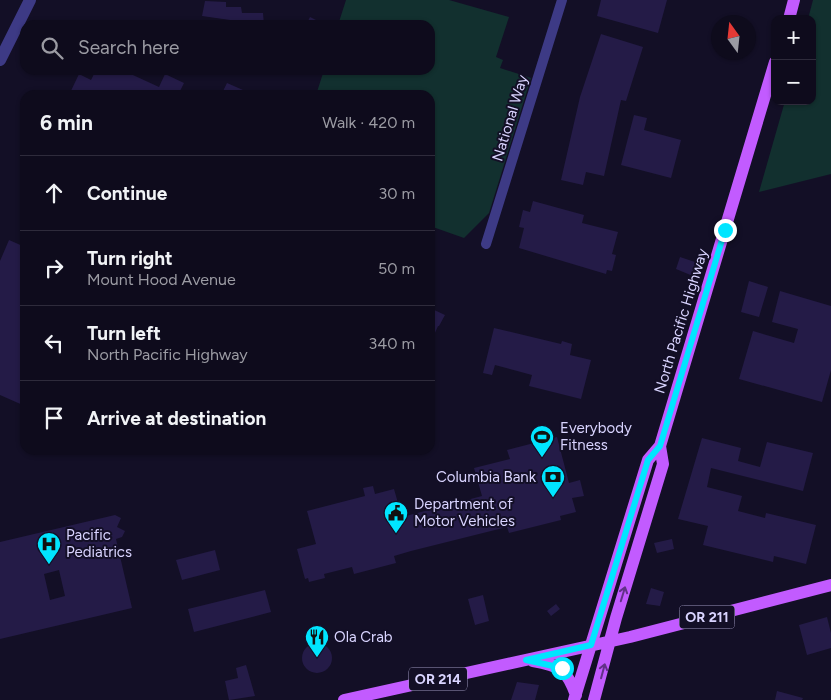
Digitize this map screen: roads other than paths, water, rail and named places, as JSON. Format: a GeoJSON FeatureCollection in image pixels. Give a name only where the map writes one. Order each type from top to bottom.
{"type":"FeatureCollection","features":[{"type":"Feature","properties":{"kind":"main road"},"geometry":{"type":"LineString","coordinates":[[789,15],[794,0]]}},
{"type":"Feature","properties":{"kind":"main road","name":"North Pacific Highway"},"geometry":{"type":"LineString","coordinates":[[575,697],[648,460],[660,446],[771,75]]}},
{"type":"Feature","properties":{"kind":"main road","name":"North Pacific Highway"},"geometry":{"type":"LineString","coordinates":[[594,700],[663,464],[660,446]]}},
{"type":"Feature","properties":{"kind":"main road"},"geometry":{"type":"LineString","coordinates":[[635,501],[650,505]]}},
{"type":"Feature","properties":{"kind":"main road","name":"OR 211"},"geometry":{"type":"LineString","coordinates":[[591,645],[831,585]]}},
{"type":"Feature","properties":{"kind":"main road","name":"OR 214"},"geometry":{"type":"LineString","coordinates":[[344,700],[591,645]]}},
{"type":"Feature","properties":{"kind":"main road","name":"OR 214"},"geometry":{"type":"LineString","coordinates":[[526,660],[562,668],[570,679],[575,697]]}},
{"type":"Feature","properties":{"kind":"street"},"geometry":{"type":"LineString","coordinates":[[0,60],[30,0]]}},
{"type":"Feature","properties":{"kind":"street","name":"National Way"},"geometry":{"type":"LineString","coordinates":[[486,244],[562,0]]}},
{"type":"Feature","properties":{"kind":"place","name":"Everybody Fitness"},"geometry":{"type":"Point","coordinates":[542,458]}},
{"type":"Feature","properties":{"kind":"place","name":"Columbia Bank"},"geometry":{"type":"Point","coordinates":[553,498]}},
{"type":"Feature","properties":{"kind":"place","name":"Department of Motor Vehicles"},"geometry":{"type":"Point","coordinates":[396,534]}},
{"type":"Feature","properties":{"kind":"place","name":"Pacific Pediatrics"},"geometry":{"type":"Point","coordinates":[49,565]}},
{"type":"Feature","properties":{"kind":"place","name":"Ola Crab"},"geometry":{"type":"Point","coordinates":[317,658]}}]}
